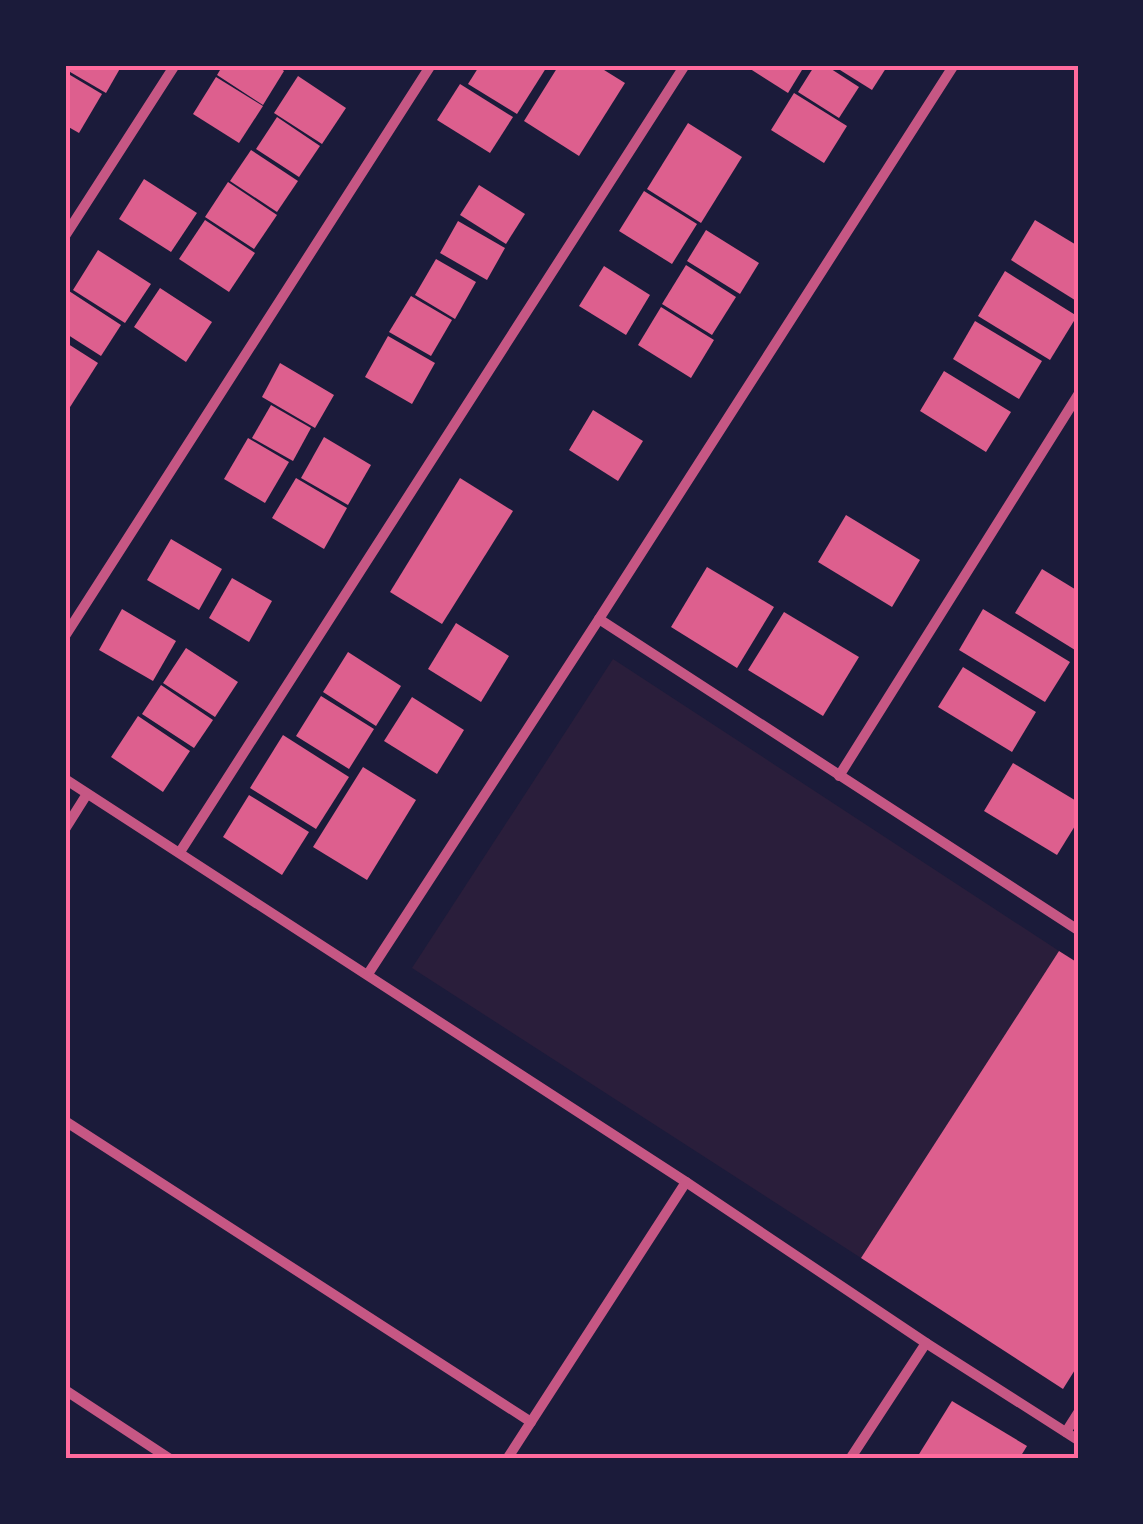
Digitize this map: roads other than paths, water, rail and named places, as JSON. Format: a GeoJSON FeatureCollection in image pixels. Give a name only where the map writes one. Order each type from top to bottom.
{"type":"FeatureCollection","features":[{"type":"Feature","properties":{"kind":"street"},"geometry":{"type":"LineString","coordinates":[[65,236],[175,65]]}},
{"type":"Feature","properties":{"kind":"street"},"geometry":{"type":"LineString","coordinates":[[65,636],[431,65]]}},
{"type":"Feature","properties":{"kind":"street"},"geometry":{"type":"LineString","coordinates":[[180,852],[685,65]]}},
{"type":"Feature","properties":{"kind":"street"},"geometry":{"type":"LineString","coordinates":[[368,974],[954,65]]}},
{"type":"Feature","properties":{"kind":"street"},"geometry":{"type":"LineString","coordinates":[[839,776],[1078,395]]}},
{"type":"Feature","properties":{"kind":"street"},"geometry":{"type":"LineString","coordinates":[[599,620],[1074,928],[1078,913]]}},
{"type":"Feature","properties":{"kind":"street"},"geometry":{"type":"LineString","coordinates":[[65,780],[1078,1440]]}},
{"type":"Feature","properties":{"kind":"street"},"geometry":{"type":"LineString","coordinates":[[65,829],[87,794]]}},
{"type":"Feature","properties":{"kind":"street"},"geometry":{"type":"LineString","coordinates":[[65,1121],[531,1422]]}},
{"type":"Feature","properties":{"kind":"street"},"geometry":{"type":"LineString","coordinates":[[508,1459],[686,1182]]}},
{"type":"Feature","properties":{"kind":"street"},"geometry":{"type":"LineString","coordinates":[[850,1459],[926,1343]]}},
{"type":"Feature","properties":{"kind":"street"},"geometry":{"type":"LineString","coordinates":[[65,1390],[170,1459]]}},
{"type":"Feature","properties":{"kind":"street"},"geometry":{"type":"LineString","coordinates":[[1066,1432],[1078,1413]]}}]}
